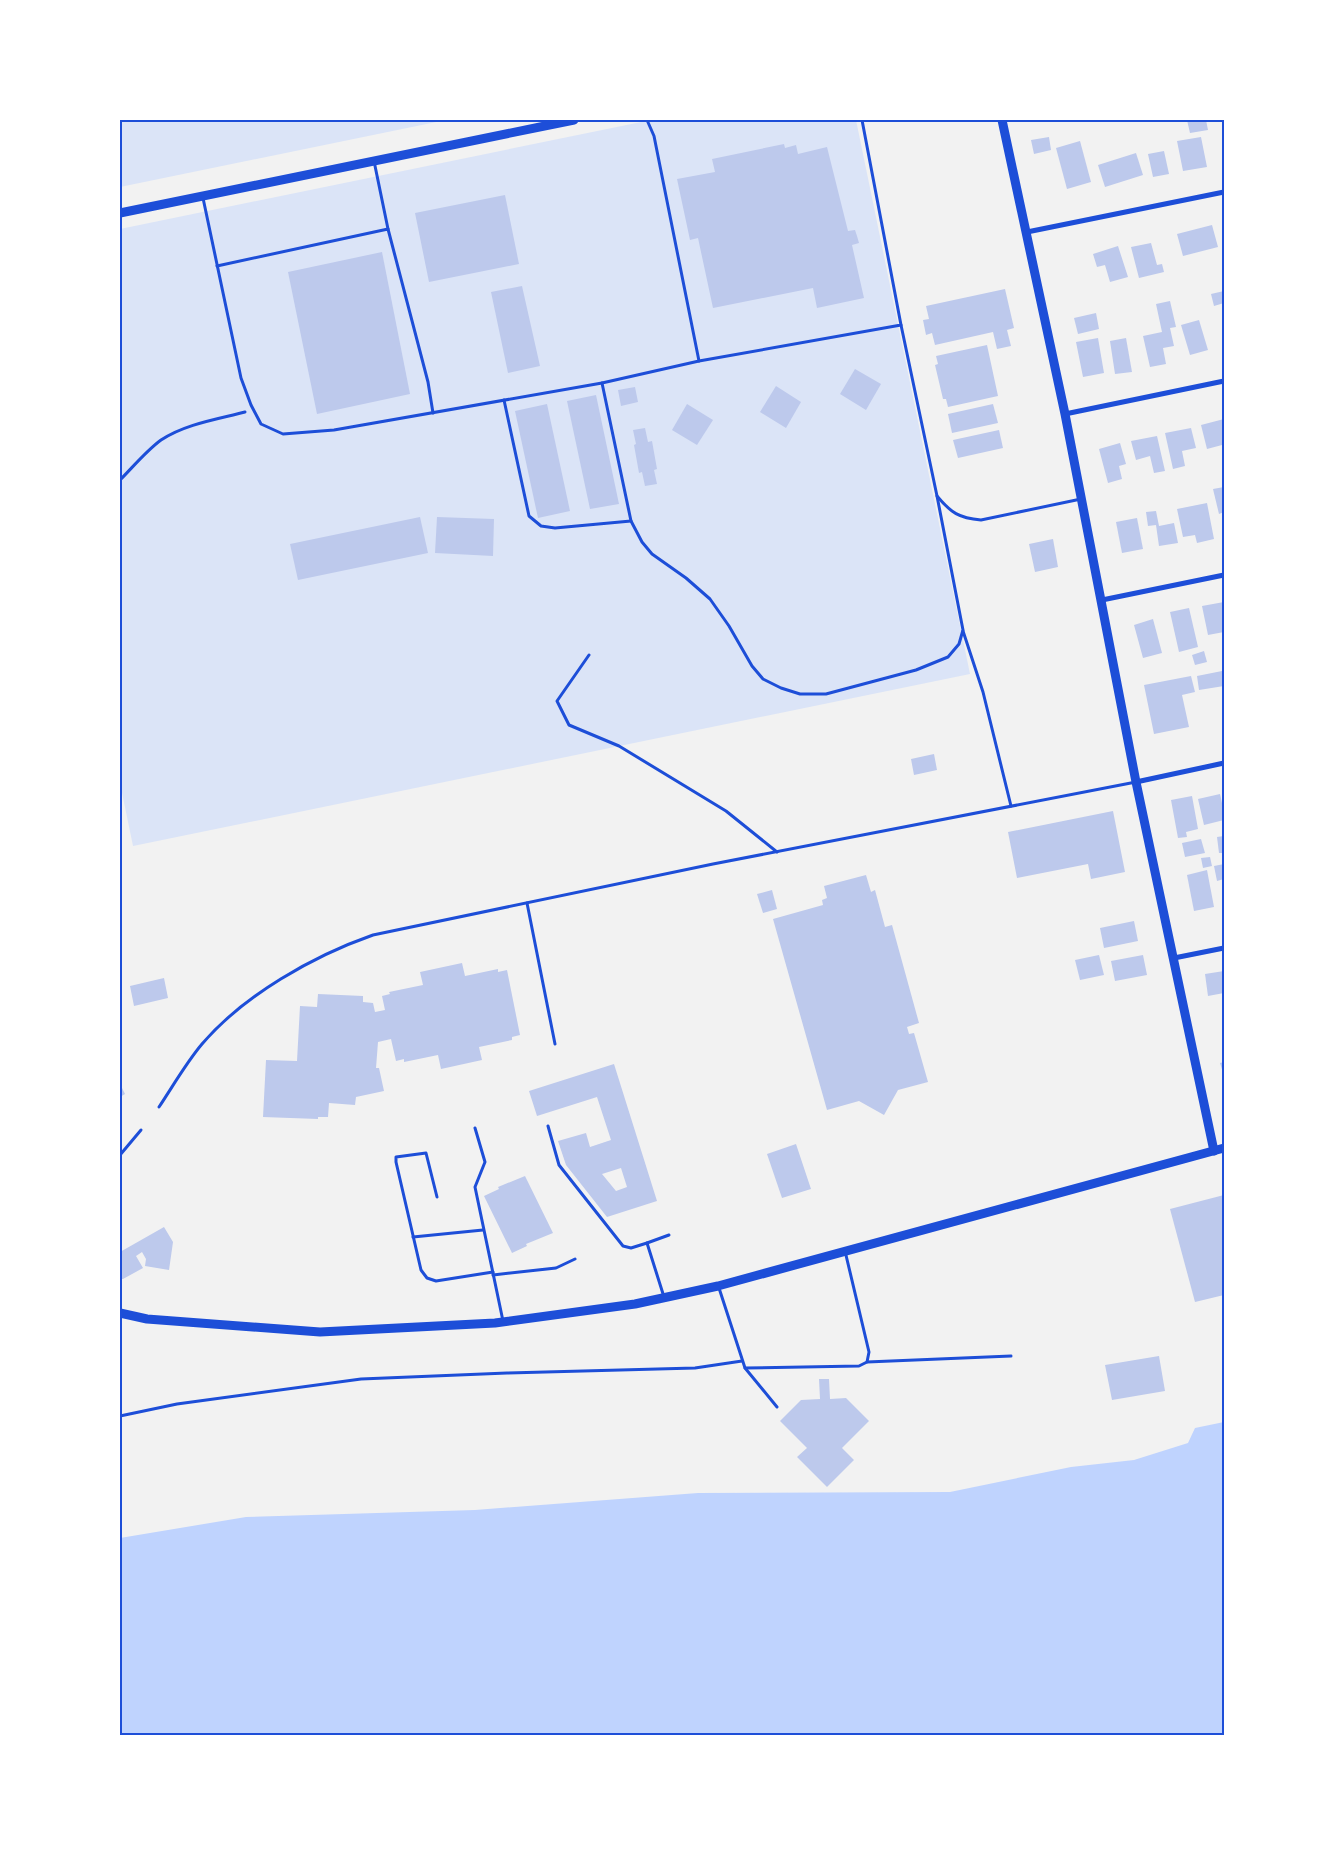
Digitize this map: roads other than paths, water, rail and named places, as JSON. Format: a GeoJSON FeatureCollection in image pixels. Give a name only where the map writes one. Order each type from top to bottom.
{"type":"FeatureCollection","features":[{"type":"Feature","properties":{"kind":"street"},"geometry":{"type":"LineString","coordinates":[[120,213],[574,120]]}},
{"type":"Feature","properties":{"kind":"street"},"geometry":{"type":"LineString","coordinates":[[1002,120],[1065,414],[1136,782],[1214,1151]]}},
{"type":"Feature","properties":{"kind":"street"},"geometry":{"type":"LineString","coordinates":[[1027,232],[1224,192]]}},
{"type":"Feature","properties":{"kind":"street"},"geometry":{"type":"LineString","coordinates":[[1065,414],[1224,381]]}},
{"type":"Feature","properties":{"kind":"street"},"geometry":{"type":"LineString","coordinates":[[1102,600],[1224,575]]}},
{"type":"Feature","properties":{"kind":"street"},"geometry":{"type":"LineString","coordinates":[[1136,782],[1224,763]]}},
{"type":"Feature","properties":{"kind":"street"},"geometry":{"type":"LineString","coordinates":[[1174,958],[1224,948]]}},
{"type":"Feature","properties":{"kind":"street"},"geometry":{"type":"LineString","coordinates":[[120,1313],[147,1319],[320,1332],[503,1322],[635,1304],[718,1286],[1224,1148]]}},
{"type":"Feature","properties":{"kind":"lane"},"geometry":{"type":"LineString","coordinates":[[647,120],[654,136],[699,361]]}},
{"type":"Feature","properties":{"kind":"lane"},"geometry":{"type":"LineString","coordinates":[[862,120],[901,325],[963,630],[983,692],[1011,806]]}},
{"type":"Feature","properties":{"kind":"lane"},"geometry":{"type":"LineString","coordinates":[[374,161],[388,229],[428,382],[433,413]]}},
{"type":"Feature","properties":{"kind":"lane"},"geometry":{"type":"LineString","coordinates":[[202,196],[241,378],[253,410],[261,424],[283,434],[334,430],[433,413],[602,383],[699,361],[901,325]]}},
{"type":"Feature","properties":{"kind":"lane"},"geometry":{"type":"LineString","coordinates":[[217,266],[388,229]]}},
{"type":"Feature","properties":{"kind":"lane"},"geometry":{"type":"LineString","coordinates":[[602,383],[632,521],[642,542],[652,554],[686,578],[710,599],[729,626],[752,666],[763,679],[781,688],[800,694],[826,694],[916,670],[948,657],[958,644],[963,630]]}},
{"type":"Feature","properties":{"kind":"lane"},"geometry":{"type":"LineString","coordinates":[[504,400],[530,516],[541,526],[555,528],[632,521]]}},
{"type":"Feature","properties":{"kind":"lane"},"geometry":{"type":"LineString","coordinates":[[937,496],[950,511],[965,518],[981,520],[1081,499]]}},
{"type":"Feature","properties":{"kind":"lane"},"geometry":{"type":"LineString","coordinates":[[589,655],[557,701],[569,725],[619,746],[726,811],[777,852]]}},
{"type":"Feature","properties":{"kind":"lane"},"geometry":{"type":"LineString","coordinates":[[158,1107],[201,1045],[237,1009],[309,962],[339,947],[373,935],[777,852],[1136,782]]}},
{"type":"Feature","properties":{"kind":"lane"},"geometry":{"type":"LineString","coordinates":[[527,903],[555,1044]]}},
{"type":"Feature","properties":{"kind":"lane"},"geometry":{"type":"LineString","coordinates":[[548,1126],[559,1165],[623,1246],[631,1248],[669,1235]]}},
{"type":"Feature","properties":{"kind":"lane"},"geometry":{"type":"LineString","coordinates":[[475,1128],[485,1162],[475,1187],[503,1322]]}},
{"type":"Feature","properties":{"kind":"lane"},"geometry":{"type":"LineString","coordinates":[[120,1155],[141,1130]]}},
{"type":"Feature","properties":{"kind":"lane"},"geometry":{"type":"LineString","coordinates":[[438,1197],[426,1153],[396,1157],[421,1270],[427,1278],[436,1281],[493,1273],[556,1268],[575,1259]]}},
{"type":"Feature","properties":{"kind":"lane"},"geometry":{"type":"LineString","coordinates":[[413,1237],[483,1230]]}},
{"type":"Feature","properties":{"kind":"lane"},"geometry":{"type":"LineString","coordinates":[[647,1243],[664,1298]]}},
{"type":"Feature","properties":{"kind":"lane"},"geometry":{"type":"LineString","coordinates":[[845,1251],[869,1352],[867,1362]]}},
{"type":"Feature","properties":{"kind":"lane"},"geometry":{"type":"LineString","coordinates":[[718,1286],[745,1368],[777,1407]]}},
{"type":"Feature","properties":{"kind":"lane"},"geometry":{"type":"LineString","coordinates":[[745,1368],[859,1366],[867,1362],[1010,1356]]}},
{"type":"Feature","properties":{"kind":"lane"},"geometry":{"type":"LineString","coordinates":[[120,1416],[177,1404],[362,1379],[695,1368],[742,1361]]}},
{"type":"Feature","properties":{"kind":"water"},"geometry":{"type":"Polygon","coordinates":[[[1224,1422],[1224,1735],[120,1735],[120,1538],[246,1517],[475,1510],[698,1493],[950,1492],[1071,1467],[1134,1460],[1188,1443],[1195,1428],[1224,1422]]]}}]}
